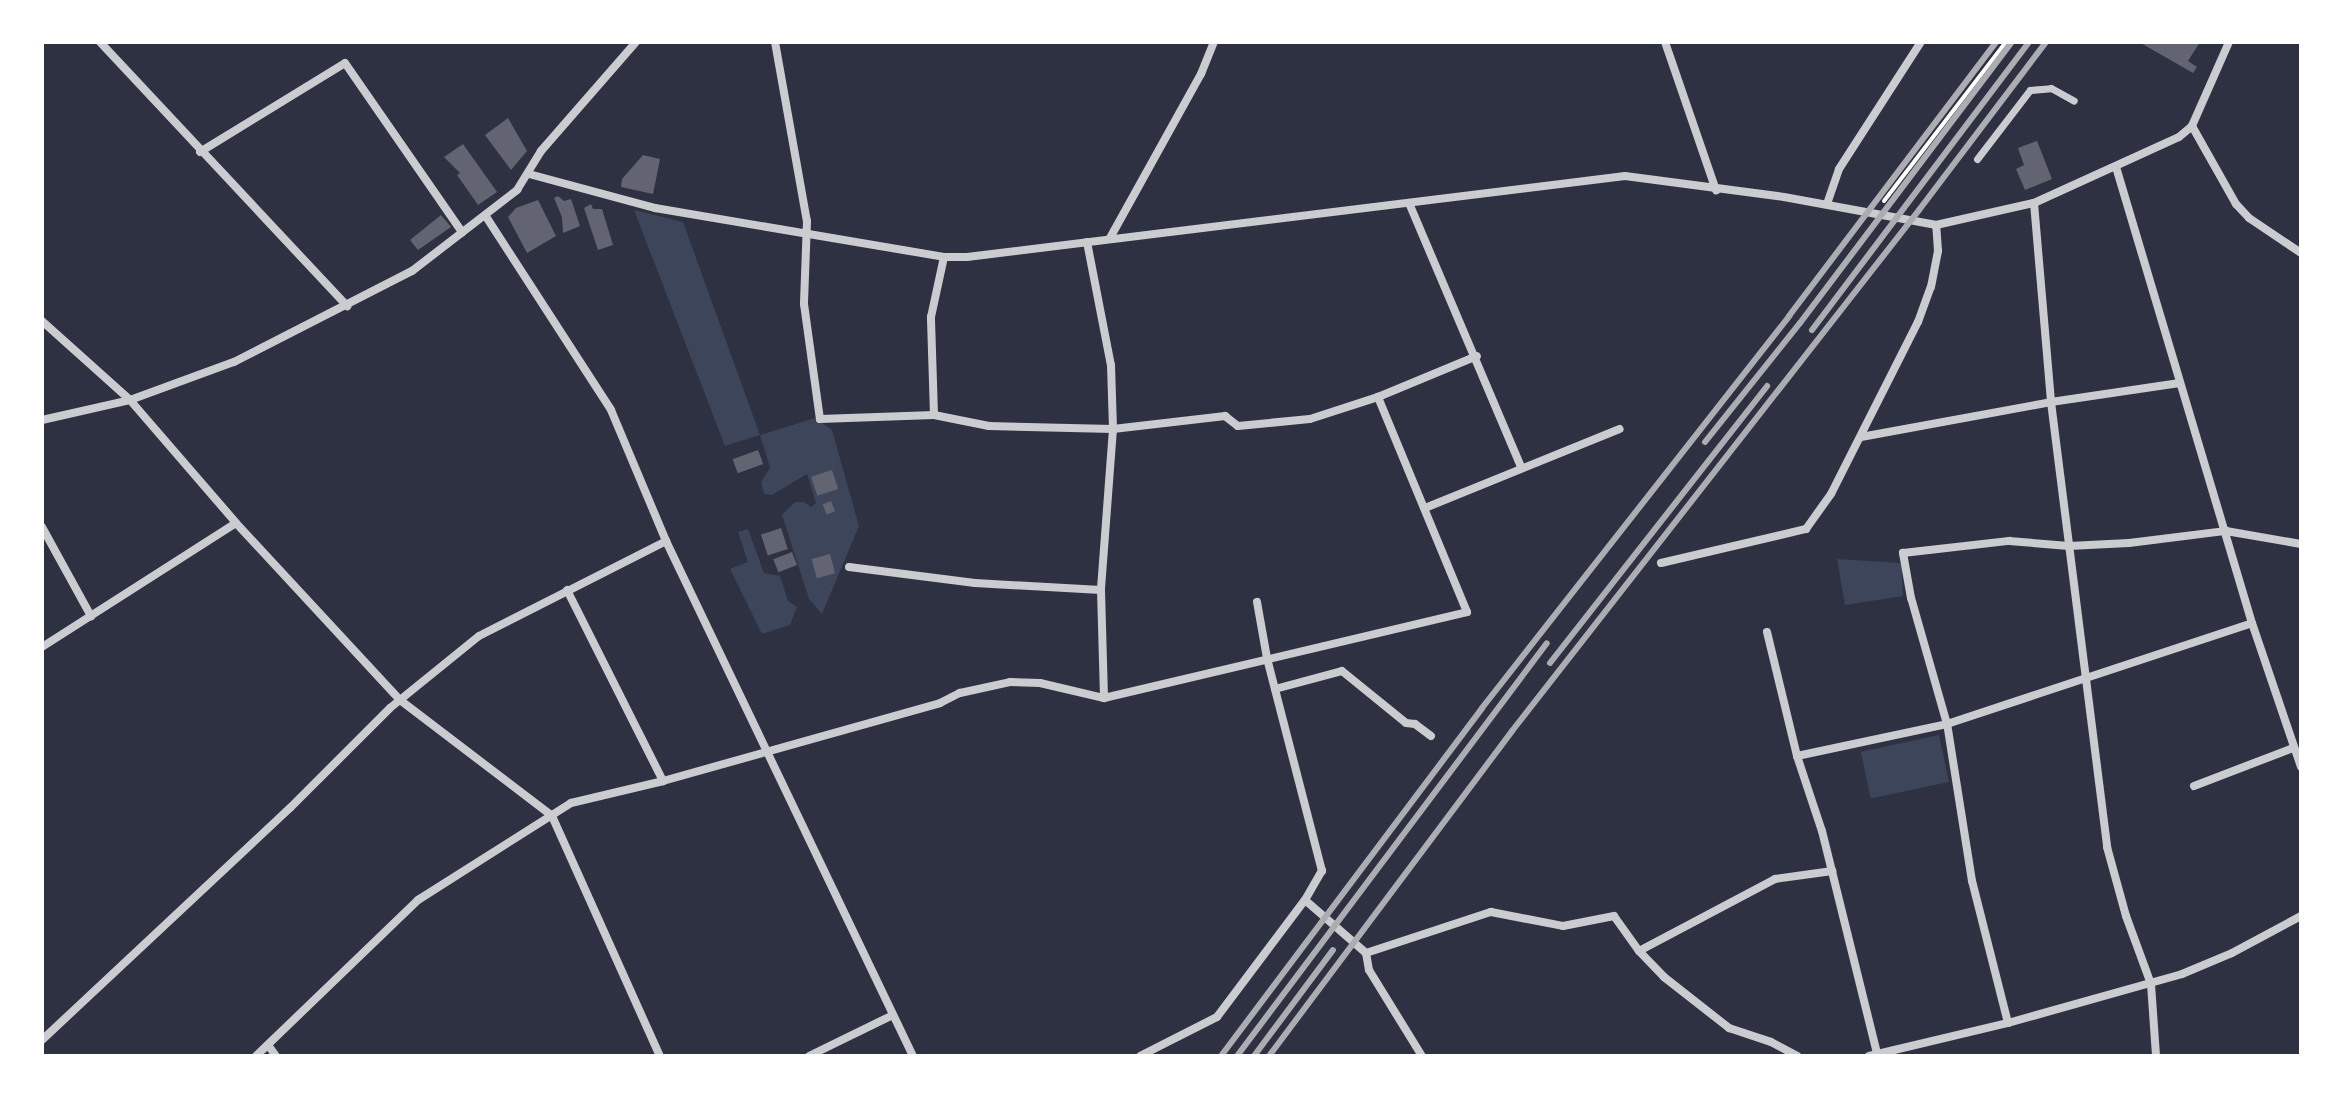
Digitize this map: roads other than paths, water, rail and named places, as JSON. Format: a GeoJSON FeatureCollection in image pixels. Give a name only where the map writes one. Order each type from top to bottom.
{"type":"FeatureCollection","features":[{"type":"Feature","properties":{"kind":"street"},"geometry":{"type":"LineString","coordinates":[[100,42],[347,306]]}},
{"type":"Feature","properties":{"kind":"street"},"geometry":{"type":"LineString","coordinates":[[42,420],[130,400],[234,362],[412,271],[517,190],[541,151],[636,42]]}},
{"type":"Feature","properties":{"kind":"street"},"geometry":{"type":"LineString","coordinates":[[775,42],[806,234],[804,304],[820,419],[934,415],[989,426],[1113,429],[1225,416],[1238,426],[1310,419],[1378,397],[1477,356]]}},
{"type":"Feature","properties":{"kind":"street"},"geometry":{"type":"LineString","coordinates":[[1110,238],[1201,74],[1214,42]]}},
{"type":"Feature","properties":{"kind":"street"},"geometry":{"type":"LineString","coordinates":[[1665,42],[1716,190]]}},
{"type":"Feature","properties":{"kind":"street"},"geometry":{"type":"LineString","coordinates":[[1827,204],[1839,169],[1921,42]]}},
{"type":"Feature","properties":{"kind":"street"},"geometry":{"type":"LineString","coordinates":[[529,174],[655,208],[944,257],[1625,176],[1827,204],[1936,225],[2034,203],[2179,137],[2192,126],[2229,42]]}},
{"type":"Feature","properties":{"kind":"street"},"geometry":{"type":"LineString","coordinates":[[200,152],[345,63],[462,232]]}},
{"type":"Feature","properties":{"kind":"street"},"geometry":{"type":"LineString","coordinates":[[1977,159],[2030,90],[2051,88],[2074,101]]}},
{"type":"Feature","properties":{"kind":"street"},"geometry":{"type":"LineString","coordinates":[[2192,126],[2236,204],[2249,218],[2301,253]]}},
{"type":"Feature","properties":{"kind":"street"},"geometry":{"type":"LineString","coordinates":[[2116,167],[2252,623],[2301,767]]}},
{"type":"Feature","properties":{"kind":"street"},"geometry":{"type":"LineString","coordinates":[[1409,203],[1477,356],[1521,467]]}},
{"type":"Feature","properties":{"kind":"street"},"geometry":{"type":"LineString","coordinates":[[2034,203],[2051,402],[2107,847],[2126,916],[2151,984],[2156,1056]]}},
{"type":"Feature","properties":{"kind":"street"},"geometry":{"type":"LineString","coordinates":[[485,215],[611,410],[666,541],[913,1056]]}},
{"type":"Feature","properties":{"kind":"street"},"geometry":{"type":"LineString","coordinates":[[1661,563],[1806,529],[1831,494],[1861,437],[1931,287],[1938,251],[1936,225]]}},
{"type":"Feature","properties":{"kind":"street"},"geometry":{"type":"LineString","coordinates":[[1087,242],[1111,365],[1113,429],[1101,590],[1104,698]]}},
{"type":"Feature","properties":{"kind":"street"},"geometry":{"type":"LineString","coordinates":[[934,415],[931,317],[944,257]]}},
{"type":"Feature","properties":{"kind":"street"},"geometry":{"type":"LineString","coordinates":[[42,321],[130,400],[236,523],[400,700],[552,816],[660,1056]]}},
{"type":"Feature","properties":{"kind":"street"},"geometry":{"type":"LineString","coordinates":[[1861,437],[2051,402],[2180,383]]}},
{"type":"Feature","properties":{"kind":"street"},"geometry":{"type":"LineString","coordinates":[[256,1056],[418,900],[571,803],[663,781],[940,703],[960,693],[1010,682],[1040,683],[1104,698],[1467,612],[1378,397]]}},
{"type":"Feature","properties":{"kind":"street"},"geometry":{"type":"LineString","coordinates":[[1425,508],[1620,429]]}},
{"type":"Feature","properties":{"kind":"street"},"geometry":{"type":"LineString","coordinates":[[42,647],[236,523]]}},
{"type":"Feature","properties":{"kind":"street"},"geometry":{"type":"LineString","coordinates":[[42,527],[91,616]]}},
{"type":"Feature","properties":{"kind":"street"},"geometry":{"type":"LineString","coordinates":[[2008,1023],[1972,881],[1947,724],[1911,598],[1903,553],[2009,541],[2069,546],[2226,531],[2301,544]]}},
{"type":"Feature","properties":{"kind":"street"},"geometry":{"type":"LineString","coordinates":[[42,1040],[400,700],[479,636],[666,541]]}},
{"type":"Feature","properties":{"kind":"street"},"geometry":{"type":"LineString","coordinates":[[849,567],[975,583],[1101,590]]}},
{"type":"Feature","properties":{"kind":"street"},"geometry":{"type":"LineString","coordinates":[[567,590],[663,781]]}},
{"type":"Feature","properties":{"kind":"street"},"geometry":{"type":"LineString","coordinates":[[1140,1056],[1217,1017],[1305,900],[1322,871],[1267,658],[1257,602]]}},
{"type":"Feature","properties":{"kind":"street"},"geometry":{"type":"LineString","coordinates":[[1797,756],[1947,724],[2252,623]]}},
{"type":"Feature","properties":{"kind":"street"},"geometry":{"type":"LineString","coordinates":[[1767,632],[1797,756],[1832,871],[1873,1055],[2008,1023],[2151,984],[2232,953],[2301,916]]}},
{"type":"Feature","properties":{"kind":"street"},"geometry":{"type":"LineString","coordinates":[[1275,689],[1342,671],[1406,723],[1415,724],[1431,736]]}},
{"type":"Feature","properties":{"kind":"street"},"geometry":{"type":"LineString","coordinates":[[2194,786],[2293,748]]}},
{"type":"Feature","properties":{"kind":"street"},"geometry":{"type":"LineString","coordinates":[[1639,951],[1775,879],[1832,871]]}},
{"type":"Feature","properties":{"kind":"street"},"geometry":{"type":"LineString","coordinates":[[1305,900],[1366,953],[1369,970],[1422,1056]]}},
{"type":"Feature","properties":{"kind":"street"},"geometry":{"type":"LineString","coordinates":[[1366,953],[1491,912],[1563,926],[1614,916],[1639,951],[1664,977],[1729,1028],[1771,1042],[1797,1056]]}},
{"type":"Feature","properties":{"kind":"street"},"geometry":{"type":"LineString","coordinates":[[809,1056],[893,1015]]}},
{"type":"Feature","properties":{"kind":"street"},"geometry":{"type":"LineString","coordinates":[[268,1045],[276,1056]]}},
{"type":"Feature","properties":{"kind":"railway"},"geometry":{"type":"LineString","coordinates":[[1221,1056],[1482,708],[1789,316],[1996,42]]}},
{"type":"Feature","properties":{"kind":"railway"},"geometry":{"type":"LineString","coordinates":[[1705,442],[1800,323],[2012,42]]}},
{"type":"Feature","properties":{"kind":"railway"},"geometry":{"type":"LineString","coordinates":[[1812,330],[2029,42]]}},
{"type":"Feature","properties":{"kind":"railway"},"geometry":{"type":"LineString","coordinates":[[1269,1056],[1512,731],[1919,210],[2046,42]]}},
{"type":"Feature","properties":{"kind":"railway"},"geometry":{"type":"LineString","coordinates":[[1550,663],[1767,386]]}},
{"type":"Feature","properties":{"kind":"railway"},"geometry":{"type":"LineString","coordinates":[[1237,1056],[1547,643]]}},
{"type":"Feature","properties":{"kind":"railway"},"geometry":{"type":"LineString","coordinates":[[1254,1056],[1333,950]]}}]}
